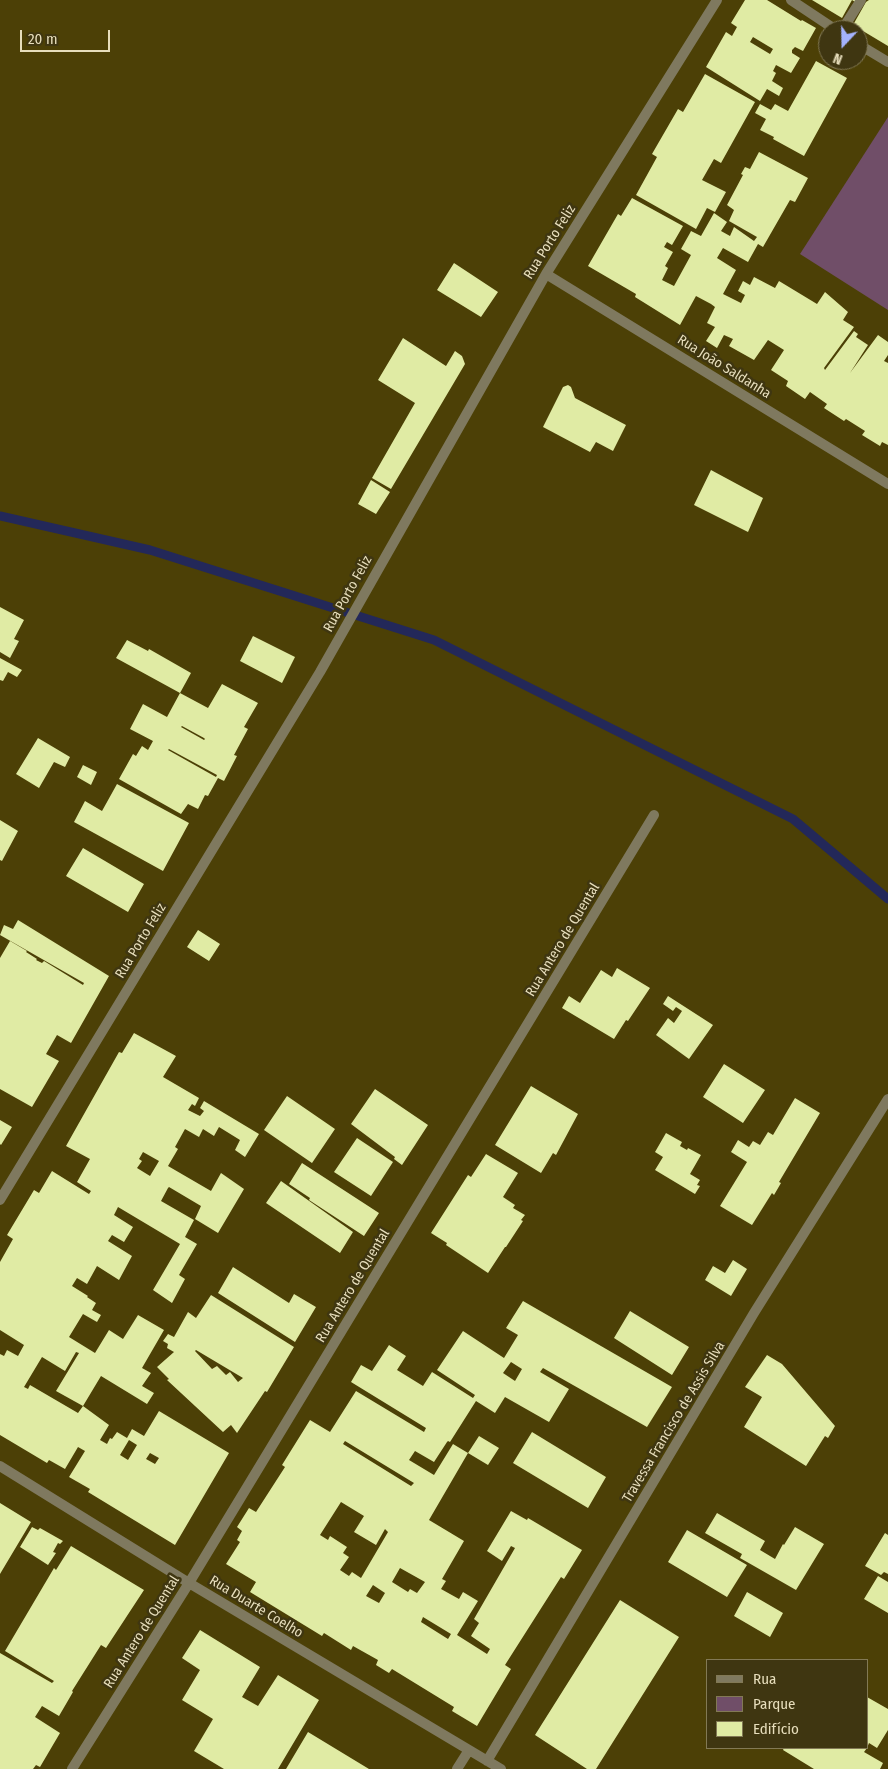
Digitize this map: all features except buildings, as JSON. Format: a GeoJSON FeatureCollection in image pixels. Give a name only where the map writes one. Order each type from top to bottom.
{"type":"FeatureCollection","features":[{"type":"Feature","properties":{"kind":"street","name":"Rua Porto Feliz"},"geometry":{"type":"LineString","coordinates":[[0,1200],[320,672],[546,274],[717,0]]}},
{"type":"Feature","properties":{"kind":"street"},"geometry":{"type":"LineString","coordinates":[[791,0],[821,20]]}},
{"type":"Feature","properties":{"kind":"street"},"geometry":{"type":"LineString","coordinates":[[849,20],[862,0]]}},
{"type":"Feature","properties":{"kind":"street"},"geometry":{"type":"LineString","coordinates":[[868,50],[888,62]]}},
{"type":"Feature","properties":{"kind":"street","name":"Rua João Saldanha"},"geometry":{"type":"LineString","coordinates":[[546,274],[888,484]]}},
{"type":"Feature","properties":{"kind":"street","name":"Rua Antero de Quental"},"geometry":{"type":"LineString","coordinates":[[72,1769],[189,1583],[654,816]]}},
{"type":"Feature","properties":{"kind":"street","name":"Travessa Francisco de Assis Silva"},"geometry":{"type":"LineString","coordinates":[[487,1761],[754,1313],[888,1098]]}},
{"type":"Feature","properties":{"kind":"street","name":"Rua Duarte Coelho"},"geometry":{"type":"LineString","coordinates":[[0,1466],[189,1583],[500,1769]]}},
{"type":"Feature","properties":{"kind":"street"},"geometry":{"type":"LineString","coordinates":[[457,1769],[468,1750]]}},
{"type":"Feature","properties":{"kind":"green space"},"geometry":{"type":"Polygon","coordinates":[[[888,117],[888,310],[800,254],[888,117]]]}},
{"type":"Feature","properties":{"kind":"waterway"},"geometry":{"type":"LineString","coordinates":[[0,516],[150,550],[434,640],[793,819],[888,899]]}}]}
